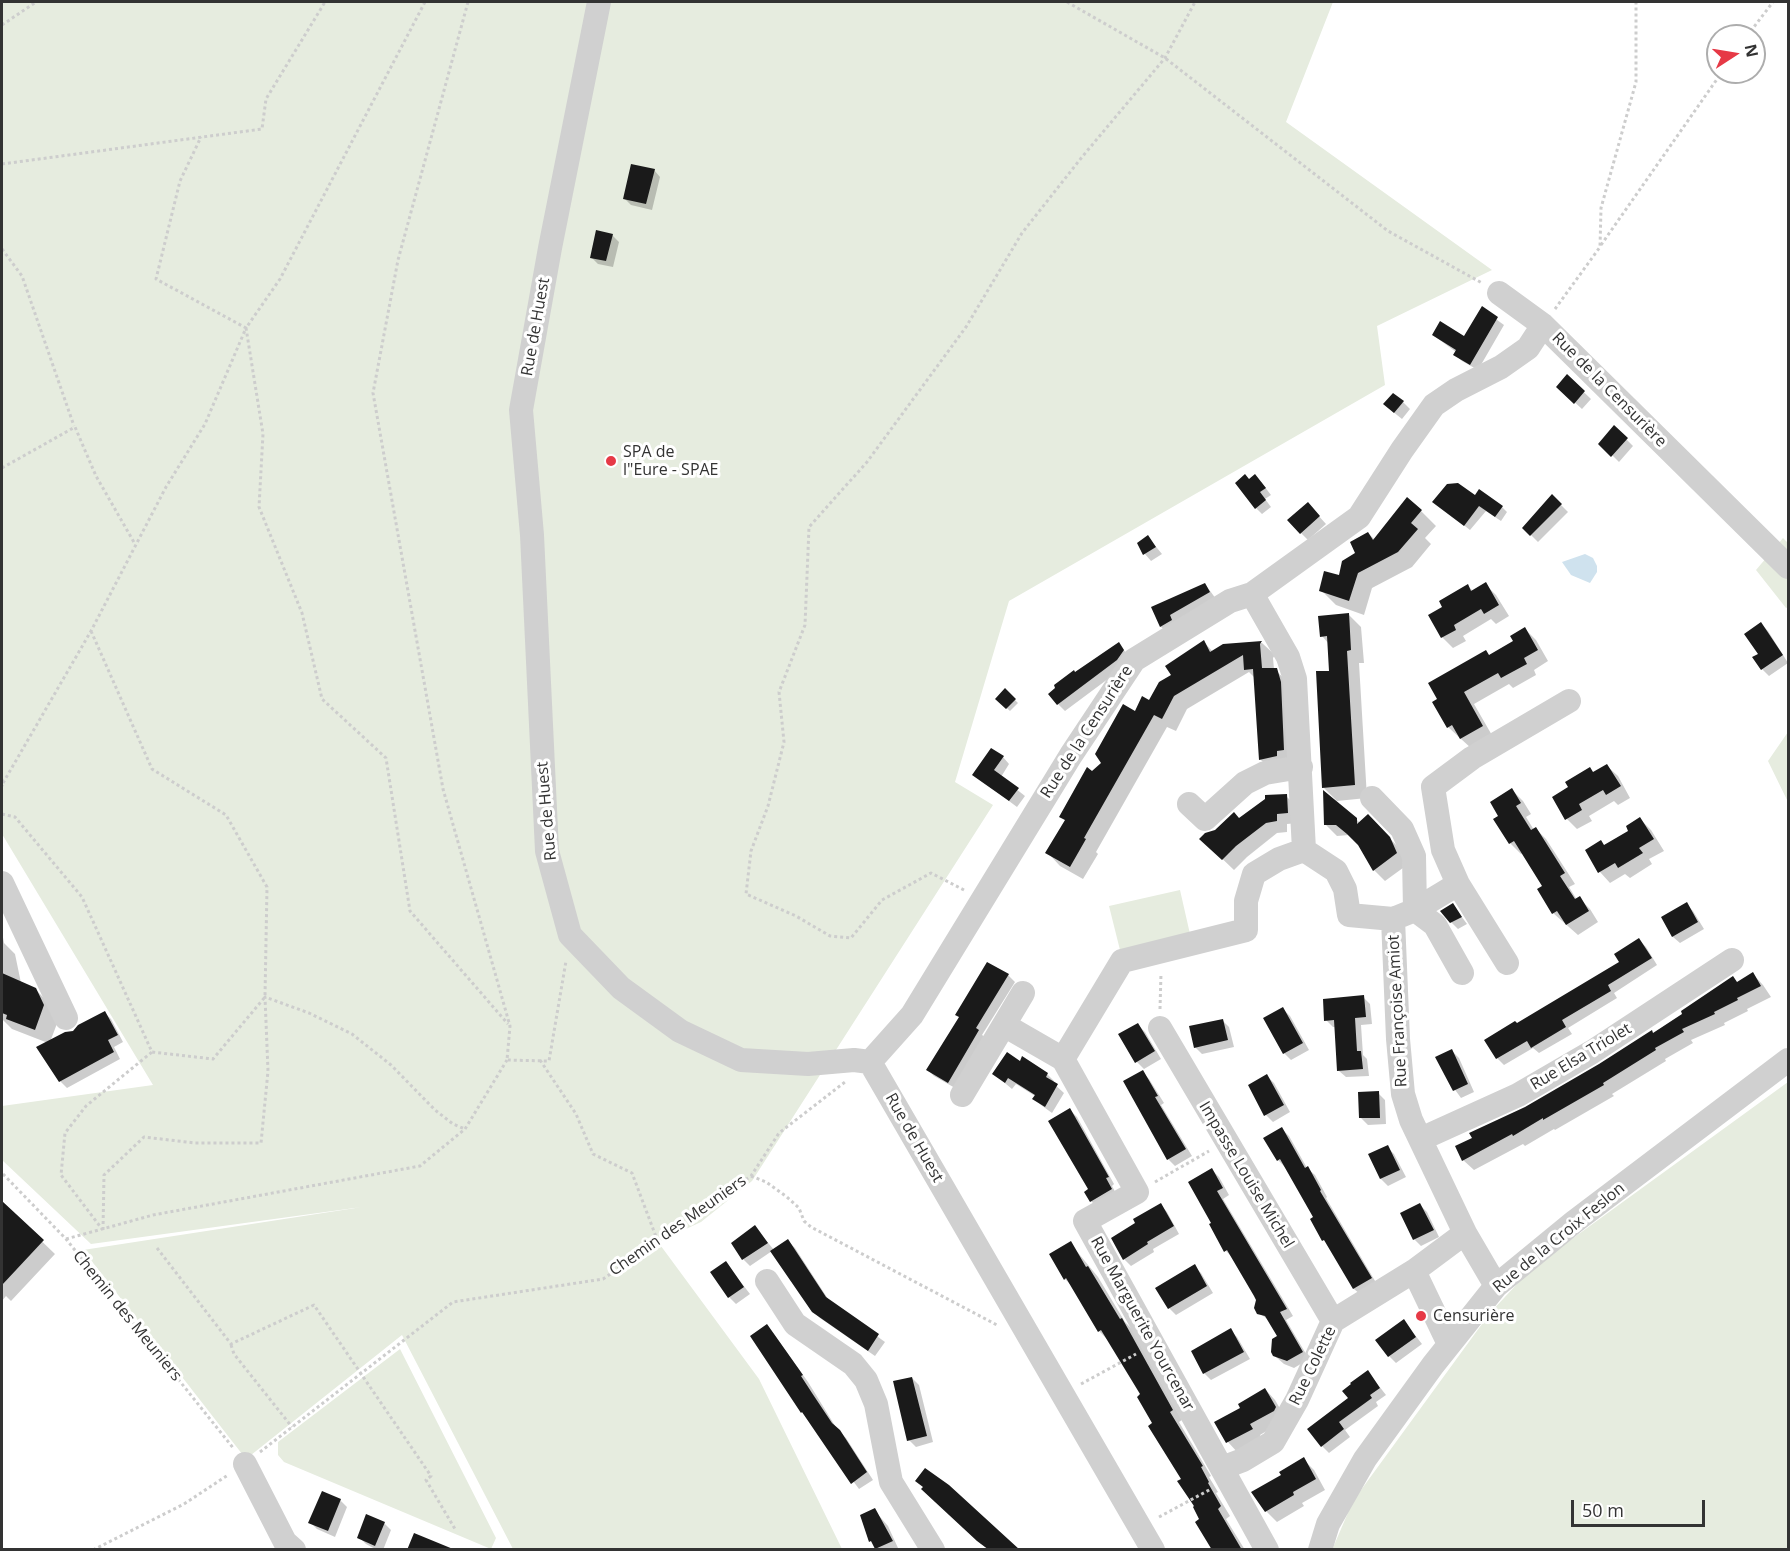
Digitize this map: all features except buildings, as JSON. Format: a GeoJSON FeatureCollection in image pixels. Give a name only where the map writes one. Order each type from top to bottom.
{"type":"FeatureCollection","features":[{"type":"Feature","properties":{"kind":"street","name":"Rue de Huest"},"geometry":{"type":"LineString","coordinates":[[599,2],[550,248],[521,410],[532,535],[547,851],[570,935],[621,988],[680,1031],[741,1060],[808,1064],[855,1060],[870,1062],[1153,1550]]}},
{"type":"Feature","properties":{"kind":"street"},"geometry":{"type":"LineString","coordinates":[[1499,293],[1544,325]]}},
{"type":"Feature","properties":{"kind":"street","name":"Rue de la Censurière"},"geometry":{"type":"LineString","coordinates":[[870,1062],[912,1015],[1071,755],[1134,660],[1230,601],[1252,594],[1359,517],[1434,405],[1455,390],[1501,367],[1528,348],[1544,325],[1788,567]]}},
{"type":"Feature","properties":{"kind":"street"},"geometry":{"type":"LineString","coordinates":[[1252,594],[1288,657],[1295,679],[1304,850]]}},
{"type":"Feature","properties":{"kind":"street"},"geometry":{"type":"LineString","coordinates":[[1507,963],[1458,884],[1443,850],[1433,787],[1472,758],[1569,701]]}},
{"type":"Feature","properties":{"kind":"street"},"geometry":{"type":"LineString","coordinates":[[1189,804],[1204,819],[1245,783],[1265,773],[1301,767]]}},
{"type":"Feature","properties":{"kind":"street"},"geometry":{"type":"LineString","coordinates":[[1372,798],[1402,829],[1414,856],[1415,910]]}},
{"type":"Feature","properties":{"kind":"street"},"geometry":{"type":"LineString","coordinates":[[1304,850],[1336,871],[1345,889],[1349,915],[1393,919],[1415,910],[1458,884]]}},
{"type":"Feature","properties":{"kind":"street"},"geometry":{"type":"LineString","coordinates":[[1063,1059],[1122,961],[1246,930],[1246,901],[1254,874],[1279,859],[1304,850]]}},
{"type":"Feature","properties":{"kind":"street"},"geometry":{"type":"LineString","coordinates":[[2,883],[66,1018]]}},
{"type":"Feature","properties":{"kind":"street"},"geometry":{"type":"LineString","coordinates":[[1415,910],[1435,925],[1462,973]]}},
{"type":"Feature","properties":{"kind":"street","name":"Rue Françoise Amiot"},"geometry":{"type":"LineString","coordinates":[[1393,919],[1398,1039],[1403,1094],[1410,1120],[1465,1233],[1496,1286]]}},
{"type":"Feature","properties":{"kind":"street","name":"Rue Elsa Triolet"},"geometry":{"type":"LineString","coordinates":[[1421,1139],[1518,1095],[1592,1052],[1732,960]]}},
{"type":"Feature","properties":{"kind":"street"},"geometry":{"type":"LineString","coordinates":[[962,1095],[1023,993]]}},
{"type":"Feature","properties":{"kind":"street"},"geometry":{"type":"LineString","coordinates":[[1004,1025],[1063,1059],[1137,1192]]}},
{"type":"Feature","properties":{"kind":"street","name":"Impasse Louise Michel"},"geometry":{"type":"LineString","coordinates":[[1160,1028],[1333,1321]]}},
{"type":"Feature","properties":{"kind":"street","name":"Rue de la Croix Feslon"},"geometry":{"type":"LineString","coordinates":[[1320,1550],[1328,1524],[1365,1459],[1449,1344],[1496,1286],[1574,1222],[1788,1060]]}},
{"type":"Feature","properties":{"kind":"street","name":"Rue Marguerite Yourcenar"},"geometry":{"type":"LineString","coordinates":[[1137,1192],[1085,1221],[1267,1550]]}},
{"type":"Feature","properties":{"kind":"street","name":"Rue Colette"},"geometry":{"type":"LineString","coordinates":[[1225,1474],[1273,1442],[1297,1400],[1333,1321],[1414,1271],[1465,1233]]}},
{"type":"Feature","properties":{"kind":"street"},"geometry":{"type":"LineString","coordinates":[[1414,1271],[1449,1344]]}},
{"type":"Feature","properties":{"kind":"street"},"geometry":{"type":"LineString","coordinates":[[767,1281],[795,1324],[853,1364],[866,1380],[876,1404],[891,1482],[935,1549]]}},
{"type":"Feature","properties":{"kind":"street"},"geometry":{"type":"LineString","coordinates":[[245,1464],[285,1542],[294,1550]]}},
{"type":"Feature","properties":{"kind":"path"},"geometry":{"type":"LineString","coordinates":[[2,26],[36,2]]}},
{"type":"Feature","properties":{"kind":"path"},"geometry":{"type":"LineString","coordinates":[[2,164],[262,129],[266,99],[325,2]]}},
{"type":"Feature","properties":{"kind":"path"},"geometry":{"type":"LineString","coordinates":[[2,783],[91,631],[165,487],[206,424],[246,328],[280,279],[425,2]]}},
{"type":"Feature","properties":{"kind":"path"},"geometry":{"type":"LineString","coordinates":[[66,1239],[153,1215],[420,1166],[465,1129],[507,1060],[510,1026],[443,789],[374,393],[398,260],[468,2]]}},
{"type":"Feature","properties":{"kind":"path"},"geometry":{"type":"LineString","coordinates":[[1067,2],[1165,58],[1388,231],[1499,293]]}},
{"type":"Feature","properties":{"kind":"path"},"geometry":{"type":"LineString","coordinates":[[983,900],[931,873],[882,900],[851,938],[830,936],[796,916],[746,894],[751,851],[768,806],[784,742],[779,692],[805,625],[809,527],[867,462],[966,327],[1022,233],[1165,58],[1195,2]]}},
{"type":"Feature","properties":{"kind":"path"},"geometry":{"type":"LineString","coordinates":[[1600,247],[1601,208],[1636,82],[1636,2]]}},
{"type":"Feature","properties":{"kind":"path"},"geometry":{"type":"LineString","coordinates":[[1756,24],[1773,2]]}},
{"type":"Feature","properties":{"kind":"path"},"geometry":{"type":"LineString","coordinates":[[1544,325],[1714,84]]}},
{"type":"Feature","properties":{"kind":"path"},"geometry":{"type":"LineString","coordinates":[[201,137],[180,181],[156,279],[246,328]]}},
{"type":"Feature","properties":{"kind":"path"},"geometry":{"type":"LineString","coordinates":[[2,249],[22,276],[75,427],[96,476],[135,544]]}},
{"type":"Feature","properties":{"kind":"path"},"geometry":{"type":"LineString","coordinates":[[246,328],[263,434],[259,507],[302,613],[322,699],[386,758],[410,911],[510,1026]]}},
{"type":"Feature","properties":{"kind":"path"},"geometry":{"type":"LineString","coordinates":[[2,468],[75,427]]}},
{"type":"Feature","properties":{"kind":"path"},"geometry":{"type":"LineString","coordinates":[[91,631],[152,769],[226,815],[267,887],[264,997],[268,1071],[261,1143],[195,1143],[144,1137],[104,1175],[103,1230]]}},
{"type":"Feature","properties":{"kind":"path"},"geometry":{"type":"LineString","coordinates":[[2,814],[15,817],[82,897],[152,1052]]}},
{"type":"Feature","properties":{"kind":"path"},"geometry":{"type":"LineString","coordinates":[[507,1060],[549,1061],[570,935]]}},
{"type":"Feature","properties":{"kind":"path"},"geometry":{"type":"LineString","coordinates":[[1160,1028],[1161,951]]}},
{"type":"Feature","properties":{"kind":"path"},"geometry":{"type":"LineString","coordinates":[[103,1230],[61,1175],[65,1133],[86,1106],[152,1052],[213,1059],[264,997]]}},
{"type":"Feature","properties":{"kind":"path"},"geometry":{"type":"LineString","coordinates":[[264,997],[309,1013],[352,1034],[392,1065],[435,1110],[453,1124],[465,1129]]}},
{"type":"Feature","properties":{"kind":"path"},"geometry":{"type":"LineString","coordinates":[[540,1060],[576,1114],[593,1154],[632,1173],[658,1242]]}},
{"type":"Feature","properties":{"kind":"path","name":"Chemin des Meuniers"},"geometry":{"type":"LineString","coordinates":[[93,1550],[184,1504],[245,1464],[453,1302],[603,1279],[751,1176],[779,1133],[870,1062]]}},
{"type":"Feature","properties":{"kind":"path"},"geometry":{"type":"LineString","coordinates":[[1137,1192],[1226,1141]]}},
{"type":"Feature","properties":{"kind":"path","name":"Chemin des Meuniers"},"geometry":{"type":"LineString","coordinates":[[3,1174],[66,1239],[245,1464]]}},
{"type":"Feature","properties":{"kind":"path"},"geometry":{"type":"LineString","coordinates":[[751,1176],[766,1182],[787,1197],[799,1208],[804,1221],[811,1227],[1001,1327]]}},
{"type":"Feature","properties":{"kind":"path"},"geometry":{"type":"LineString","coordinates":[[157,1248],[231,1344],[234,1354],[292,1427]]}},
{"type":"Feature","properties":{"kind":"path"},"geometry":{"type":"LineString","coordinates":[[231,1344],[314,1305],[430,1476],[426,1480],[455,1529]]}},
{"type":"Feature","properties":{"kind":"path"},"geometry":{"type":"LineString","coordinates":[[1062,1394],[1153,1345]]}},
{"type":"Feature","properties":{"kind":"path"},"geometry":{"type":"LineString","coordinates":[[1141,1527],[1225,1474]]}},
{"type":"Feature","properties":{"kind":"shaded area"},"geometry":{"type":"Polygon","coordinates":[[[2,2],[1333,2],[1286,122],[1492,270],[1377,326],[1385,385],[1009,601],[955,782],[993,805],[752,1181],[701,1222],[658,1242],[759,1379],[842,1549],[513,1549],[402,1335],[246,1459],[83,1250],[362,1207],[91,1244],[2,1160],[2,1106],[153,1085],[2,834],[2,2]]]}},
{"type":"Feature","properties":{"kind":"shaded area"},"geometry":{"type":"Polygon","coordinates":[[[1783,538],[1788,543],[1788,607],[1786,608],[1756,570],[1783,538]]]}},
{"type":"Feature","properties":{"kind":"shaded area"},"geometry":{"type":"Polygon","coordinates":[[[1788,732],[1788,802],[1768,761],[1788,732]]]}},
{"type":"Feature","properties":{"kind":"shaded area"},"geometry":{"type":"Polygon","coordinates":[[[1180,890],[1190,934],[1120,950],[1109,906],[1180,890]]]}},
{"type":"Feature","properties":{"kind":"shaded area"},"geometry":{"type":"Polygon","coordinates":[[[1788,1082],[1788,1549],[1332,1550],[1353,1501],[1490,1313],[1532,1268],[1788,1082]]]}},
{"type":"Feature","properties":{"kind":"shaded area"},"geometry":{"type":"Polygon","coordinates":[[[400,1349],[496,1538],[491,1549],[284,1462],[278,1455],[278,1442],[400,1349]]]}},
{"type":"Feature","properties":{"kind":"water"},"geometry":{"type":"Polygon","coordinates":[[[1585,554],[1593,558],[1597,566],[1597,572],[1590,583],[1571,575],[1562,562],[1585,554]]]}},
{"type":"Feature","properties":{"kind":"place","name":"SPA de l\"Eure - SPAE"},"geometry":{"type":"Point","coordinates":[611,461]}},
{"type":"Feature","properties":{"kind":"place","name":"Censurière"},"geometry":{"type":"Point","coordinates":[1421,1316]}}]}
